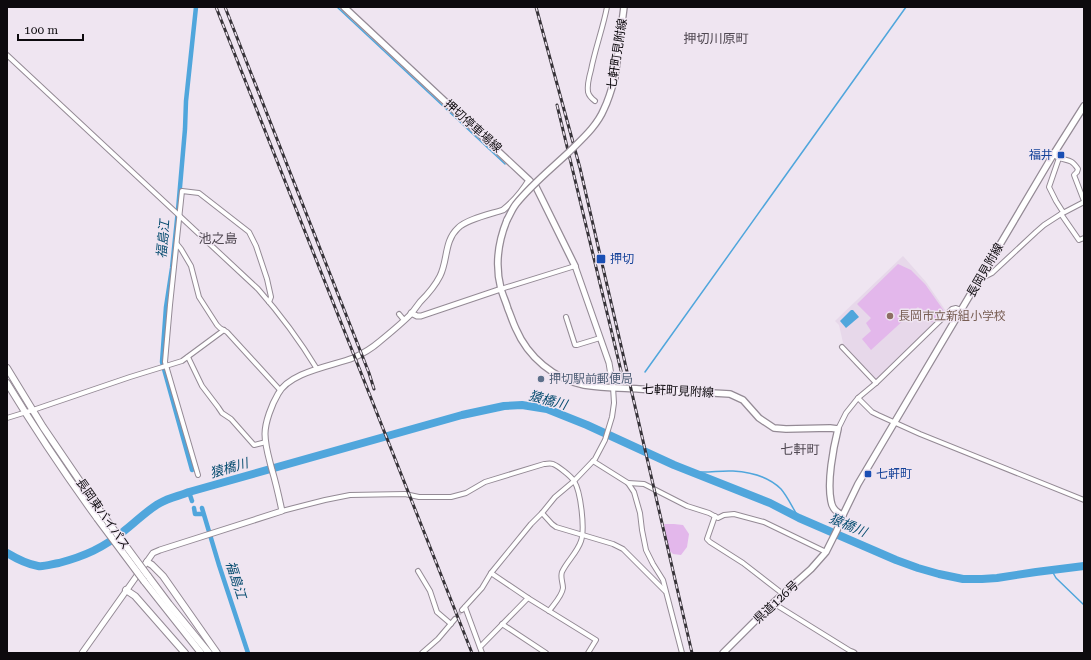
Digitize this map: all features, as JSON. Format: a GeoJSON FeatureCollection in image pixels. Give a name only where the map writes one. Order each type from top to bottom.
{"type":"FeatureCollection","features":[{"type":"Feature","properties":{"kind":"highway","name":"長岡東バイパス"},"geometry":{"type":"LineString","coordinates":[[7,368],[88,494],[146,579],[169,604],[209,653]]}},
{"type":"Feature","properties":{"kind":"highway","name":"長岡東バイパス"},"geometry":{"type":"LineString","coordinates":[[7,383],[65,474],[201,653]]}},
{"type":"Feature","properties":{"kind":"highway"},"geometry":{"type":"LineString","coordinates":[[146,562],[152,565],[163,576],[217,653]]}},
{"type":"Feature","properties":{"kind":"highway"},"geometry":{"type":"LineString","coordinates":[[126,590],[135,596],[185,653]]}},
{"type":"Feature","properties":{"kind":"main road","name":"押切停車場線"},"geometry":{"type":"LineString","coordinates":[[344,7],[536,187],[575,266]]}},
{"type":"Feature","properties":{"kind":"main road","name":"七軒町見附線"},"geometry":{"type":"LineString","coordinates":[[624,7],[615,77],[610,96],[604,110],[597,122],[578,143],[515,205],[507,220],[499,248],[498,269],[501,289],[515,329],[527,348],[537,360],[551,371],[584,385],[730,394],[743,400],[759,418],[774,428],[838,429]]}},
{"type":"Feature","properties":{"kind":"main road","name":"長岡見附線"},"geometry":{"type":"LineString","coordinates":[[842,517],[858,484],[961,310],[1056,157],[1082,113],[1084,106]]}},
{"type":"Feature","properties":{"kind":"main road"},"geometry":{"type":"LineString","coordinates":[[838,429],[833,449],[830,485],[831,503],[837,513],[842,517]]}},
{"type":"Feature","properties":{"kind":"main road","name":"県道126号"},"geometry":{"type":"LineString","coordinates":[[723,653],[773,603],[811,569],[826,551],[842,517]]}},
{"type":"Feature","properties":{"kind":"street"},"geometry":{"type":"LineString","coordinates":[[596,101],[588,94],[589,77],[607,7]]}},
{"type":"Feature","properties":{"kind":"street"},"geometry":{"type":"LineString","coordinates":[[7,55],[258,289],[270,302],[317,369]]}},
{"type":"Feature","properties":{"kind":"street"},"geometry":{"type":"LineString","coordinates":[[983,275],[986,276],[992,273],[1036,232],[1062,213],[1084,201],[1074,175],[1078,169],[1073,162],[1068,159],[1056,157],[1049,187],[1062,213],[1079,240],[1084,238]]}},
{"type":"Feature","properties":{"kind":"street"},"geometry":{"type":"LineString","coordinates":[[282,511],[265,434],[267,422],[276,396],[280,390],[295,378],[317,369],[352,358],[378,343],[404,320],[428,294],[441,274],[447,249],[454,232],[463,224],[503,210],[511,203],[529,180]]}},
{"type":"Feature","properties":{"kind":"street"},"geometry":{"type":"LineString","coordinates":[[198,475],[165,362],[182,191],[199,193],[249,232],[256,246],[272,297],[270,302]]}},
{"type":"Feature","properties":{"kind":"street"},"geometry":{"type":"LineString","coordinates":[[177,244],[191,266],[199,297],[217,325],[226,332],[280,390]]}},
{"type":"Feature","properties":{"kind":"street"},"geometry":{"type":"LineString","coordinates":[[411,313],[421,316],[575,266],[609,363],[614,403],[609,430],[599,452],[593,461],[531,524],[491,572],[482,588],[463,609],[482,653]]}},
{"type":"Feature","properties":{"kind":"street"},"geometry":{"type":"LineString","coordinates":[[838,429],[846,413],[858,398],[876,383],[952,309],[956,308],[961,310]]}},
{"type":"Feature","properties":{"kind":"street"},"geometry":{"type":"LineString","coordinates":[[399,314],[404,320]]}},
{"type":"Feature","properties":{"kind":"street"},"geometry":{"type":"LineString","coordinates":[[566,317],[575,345],[577,346],[600,338]]}},
{"type":"Feature","properties":{"kind":"street"},"geometry":{"type":"LineString","coordinates":[[7,418],[177,363],[188,358],[224,330]]}},
{"type":"Feature","properties":{"kind":"street"},"geometry":{"type":"LineString","coordinates":[[842,347],[876,383]]}},
{"type":"Feature","properties":{"kind":"street"},"geometry":{"type":"LineString","coordinates":[[188,358],[202,386],[222,413],[231,419],[254,445],[266,442]]}},
{"type":"Feature","properties":{"kind":"street"},"geometry":{"type":"LineString","coordinates":[[858,398],[872,412],[1084,500]]}},
{"type":"Feature","properties":{"kind":"street"},"geometry":{"type":"LineString","coordinates":[[593,461],[628,482],[644,484],[687,506],[709,513],[718,518],[724,515],[734,514],[764,522],[826,551]]}},
{"type":"Feature","properties":{"kind":"street"},"geometry":{"type":"LineString","coordinates":[[82,653],[146,562],[153,553],[160,550],[282,511],[325,500],[350,495],[405,494],[419,497],[451,497],[466,493],[485,482],[544,464],[552,464],[567,474],[574,481],[581,507],[583,535],[576,552],[562,572],[561,576],[563,590],[549,611]]}},
{"type":"Feature","properties":{"kind":"street"},"geometry":{"type":"LineString","coordinates":[[628,482],[634,492],[640,513],[646,550],[663,580],[682,653]]}},
{"type":"Feature","properties":{"kind":"street"},"geometry":{"type":"LineString","coordinates":[[542,513],[556,527],[613,544],[623,549],[667,593]]}},
{"type":"Feature","properties":{"kind":"street"},"geometry":{"type":"LineString","coordinates":[[715,516],[707,539],[749,567],[783,594]]}},
{"type":"Feature","properties":{"kind":"street"},"geometry":{"type":"LineString","coordinates":[[418,571],[430,591],[437,612],[451,624]]}},
{"type":"Feature","properties":{"kind":"street"},"geometry":{"type":"LineString","coordinates":[[491,572],[528,598],[596,640],[588,653]]}},
{"type":"Feature","properties":{"kind":"street"},"geometry":{"type":"LineString","coordinates":[[480,647],[528,598]]}},
{"type":"Feature","properties":{"kind":"street"},"geometry":{"type":"LineString","coordinates":[[773,603],[853,652]]}},
{"type":"Feature","properties":{"kind":"street"},"geometry":{"type":"LineString","coordinates":[[422,653],[438,639],[455,619]]}},
{"type":"Feature","properties":{"kind":"street"},"geometry":{"type":"LineString","coordinates":[[502,624],[546,653]]}},
{"type":"Feature","properties":{"kind":"shaded area","name":"長岡市立新組小学校"},"geometry":{"type":"Polygon","coordinates":[[[903,256],[926,282],[946,311],[876,380],[844,347],[839,325],[835,321],[903,256]]]}},
{"type":"Feature","properties":{"kind":"shaded area"},"geometry":{"type":"Polygon","coordinates":[[[898,264],[911,270],[925,284],[944,311],[932,322],[918,307],[871,350],[862,339],[871,331],[866,323],[871,318],[857,304],[898,264]]]}},
{"type":"Feature","properties":{"kind":"shaded area"},"geometry":{"type":"Polygon","coordinates":[[[664,524],[683,525],[689,534],[687,547],[681,555],[673,554],[669,550],[664,524]]]}},
{"type":"Feature","properties":{"kind":"water"},"geometry":{"type":"Polygon","coordinates":[[[851,310],[853,310],[859,317],[846,328],[840,321],[851,310]]]}},
{"type":"Feature","properties":{"kind":"waterway","name":"福島江"},"geometry":{"type":"LineString","coordinates":[[192,470],[162,362],[166,307],[178,210],[186,101],[196,7]]}},
{"type":"Feature","properties":{"kind":"waterway"},"geometry":{"type":"LineString","coordinates":[[337,7],[505,164]]}},
{"type":"Feature","properties":{"kind":"waterway"},"geometry":{"type":"LineString","coordinates":[[645,372],[906,7]]}},
{"type":"Feature","properties":{"kind":"waterway","name":"猿橋川"},"geometry":{"type":"LineString","coordinates":[[7,553],[22,561],[38,566],[59,563],[93,551],[109,542],[151,509],[170,498],[462,415],[504,406],[522,405],[547,409],[587,425],[674,465],[770,503],[799,518],[918,568],[963,579],[982,579],[1084,566]]}},
{"type":"Feature","properties":{"kind":"waterway"},"geometry":{"type":"LineString","coordinates":[[685,469],[697,472],[739,472],[765,478],[781,489],[799,518]]}},
{"type":"Feature","properties":{"kind":"waterway","name":"福島江"},"geometry":{"type":"LineString","coordinates":[[189,492],[192,501]]}},
{"type":"Feature","properties":{"kind":"waterway","name":"福島江"},"geometry":{"type":"LineString","coordinates":[[194,508],[195,514],[203,514]]}},
{"type":"Feature","properties":{"kind":"waterway","name":"福島江"},"geometry":{"type":"LineString","coordinates":[[202,508],[248,653]]}},
{"type":"Feature","properties":{"kind":"waterway"},"geometry":{"type":"LineString","coordinates":[[1052,571],[1056,578],[1084,605]]}},
{"type":"Feature","properties":{"kind":"tunnel"},"geometry":{"type":"LineString","coordinates":[[455,619],[462,610]]}},
{"type":"Feature","properties":{"kind":"railway"},"geometry":{"type":"LineString","coordinates":[[216,7],[472,653]]}},
{"type":"Feature","properties":{"kind":"railway"},"geometry":{"type":"LineString","coordinates":[[225,7],[374,389]]}},
{"type":"Feature","properties":{"kind":"railway"},"geometry":{"type":"LineString","coordinates":[[536,7],[580,168],[692,653]]}},
{"type":"Feature","properties":{"kind":"railway"},"geometry":{"type":"LineString","coordinates":[[557,105],[623,379]]}},
{"type":"Feature","properties":{"kind":"place","name":"福井"},"geometry":{"type":"Point","coordinates":[1061,155]}},
{"type":"Feature","properties":{"kind":"place","name":"押切"},"geometry":{"type":"Point","coordinates":[601,259]}},
{"type":"Feature","properties":{"kind":"place","name":"長岡市立新組小学校"},"geometry":{"type":"Point","coordinates":[890,316]}},
{"type":"Feature","properties":{"kind":"place","name":"押切駅前郵便局"},"geometry":{"type":"Point","coordinates":[541,379]}},
{"type":"Feature","properties":{"kind":"place","name":"七軒町"},"geometry":{"type":"Point","coordinates":[868,474]}},
{"type":"Feature","properties":{"kind":"district","name":"押切川原町"},"geometry":{"type":"Point","coordinates":[716,38]}},
{"type":"Feature","properties":{"kind":"district","name":"池之島"},"geometry":{"type":"Point","coordinates":[218,238]}},
{"type":"Feature","properties":{"kind":"district","name":"七軒町"},"geometry":{"type":"Point","coordinates":[800,449]}}]}
